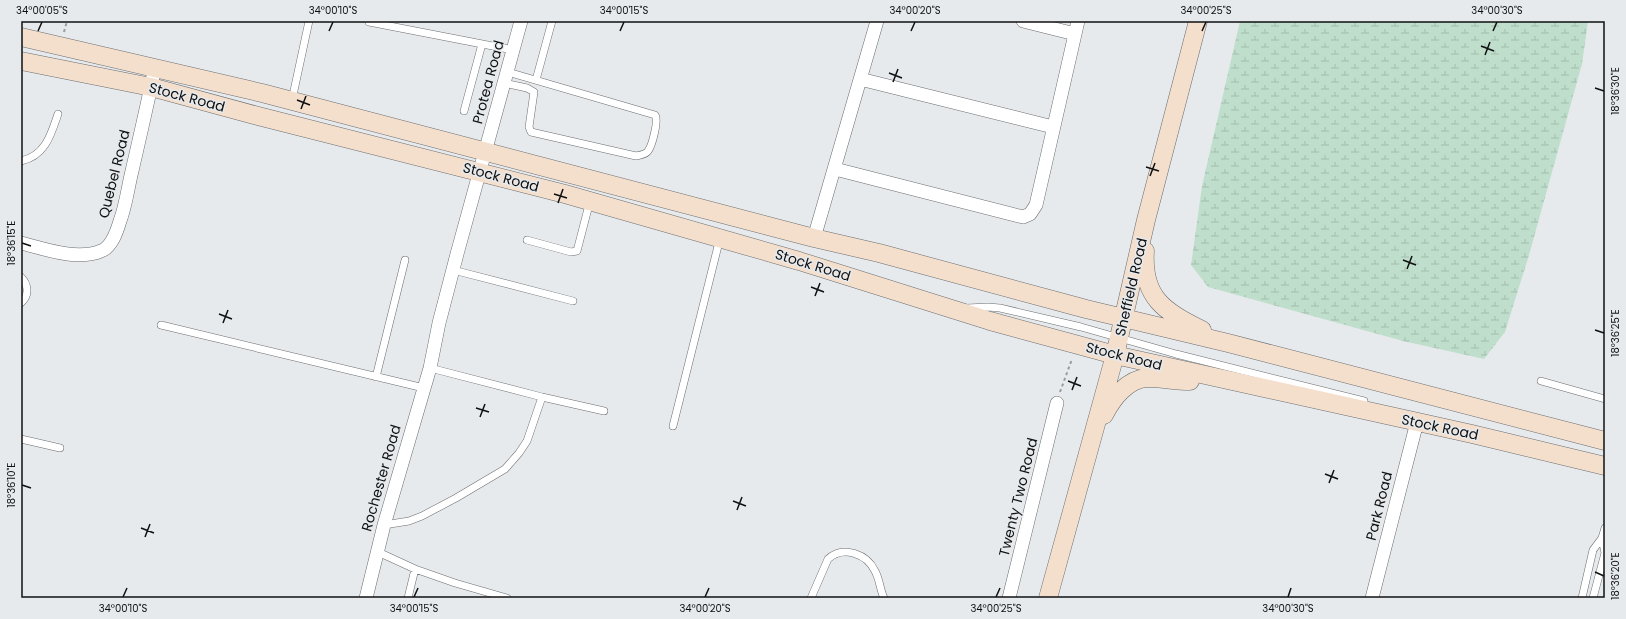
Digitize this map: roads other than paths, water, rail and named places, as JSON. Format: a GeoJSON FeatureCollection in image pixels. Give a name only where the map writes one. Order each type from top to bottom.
{"type":"FeatureCollection","features":[{"type":"Feature","properties":{"kind":"main road","name":"Sheffield Road"},"geometry":{"type":"LineString","coordinates":[[1048,598],[1117,346],[1146,220],[1198,21]]}},
{"type":"Feature","properties":{"kind":"main road","name":"Stock Road"},"geometry":{"type":"LineString","coordinates":[[21,37],[155,67],[292,101],[814,238],[879,253],[1124,318],[1228,343],[1605,441]]}},
{"type":"Feature","properties":{"kind":"main road","name":"Stock Road"},"geometry":{"type":"LineString","coordinates":[[21,61],[151,87],[590,201],[799,261],[990,321],[1117,346],[1237,383],[1410,416],[1472,434],[1605,466]]}},
{"type":"Feature","properties":{"kind":"main road"},"geometry":{"type":"LineString","coordinates":[[1146,220],[1144,266],[1147,281],[1154,296],[1172,314],[1228,343]]}},
{"type":"Feature","properties":{"kind":"main road"},"geometry":{"type":"LineString","coordinates":[[1090,448],[1109,405],[1118,393],[1129,384],[1145,378],[1237,383]]}},
{"type":"Feature","properties":{"kind":"street","name":"Protea Road"},"geometry":{"type":"LineString","coordinates":[[479,172],[521,21]]}},
{"type":"Feature","properties":{"kind":"street"},"geometry":{"type":"LineString","coordinates":[[814,238],[877,21]]}},
{"type":"Feature","properties":{"kind":"street"},"geometry":{"type":"LineString","coordinates":[[1023,21],[1075,34]]}},
{"type":"Feature","properties":{"kind":"street"},"geometry":{"type":"LineString","coordinates":[[835,169],[1023,217],[1027,216],[1036,205],[1078,21]]}},
{"type":"Feature","properties":{"kind":"street","name":"Quebel Road"},"geometry":{"type":"LineString","coordinates":[[21,243],[66,253],[93,254],[103,251],[111,243],[120,221],[155,67]]}},
{"type":"Feature","properties":{"kind":"street"},"geometry":{"type":"LineString","coordinates":[[860,79],[1053,127]]}},
{"type":"Feature","properties":{"kind":"street","name":"Rochester Road"},"geometry":{"type":"LineString","coordinates":[[366,598],[384,525],[430,368],[453,270],[479,172]]}},
{"type":"Feature","properties":{"kind":"street","name":"Twenty Two Road"},"geometry":{"type":"LineString","coordinates":[[1009,598],[1057,403]]}},
{"type":"Feature","properties":{"kind":"street","name":"Park Road"},"geometry":{"type":"LineString","coordinates":[[1372,598],[1410,416]]}},
{"type":"Feature","properties":{"kind":"lane"},"geometry":{"type":"LineString","coordinates":[[292,101],[309,21]]}},
{"type":"Feature","properties":{"kind":"lane"},"geometry":{"type":"LineString","coordinates":[[536,80],[552,21]]}},
{"type":"Feature","properties":{"kind":"lane"},"geometry":{"type":"LineString","coordinates":[[369,22],[513,50]]}},
{"type":"Feature","properties":{"kind":"lane"},"geometry":{"type":"LineString","coordinates":[[464,111],[482,44]]}},
{"type":"Feature","properties":{"kind":"lane"},"geometry":{"type":"LineString","coordinates":[[506,78],[536,80],[655,115],[657,122],[648,151],[645,154],[636,156],[531,132],[529,127],[534,92],[506,78]]}},
{"type":"Feature","properties":{"kind":"lane"},"geometry":{"type":"LineString","coordinates":[[21,161],[33,157],[40,152],[52,134],[58,114]]}},
{"type":"Feature","properties":{"kind":"lane"},"geometry":{"type":"LineString","coordinates":[[527,240],[570,252],[577,251],[590,201]]}},
{"type":"Feature","properties":{"kind":"lane"},"geometry":{"type":"LineString","coordinates":[[673,426],[720,238]]}},
{"type":"Feature","properties":{"kind":"lane"},"geometry":{"type":"LineString","coordinates":[[376,377],[405,260]]}},
{"type":"Feature","properties":{"kind":"lane"},"geometry":{"type":"LineString","coordinates":[[453,270],[573,301]]}},
{"type":"Feature","properties":{"kind":"lane"},"geometry":{"type":"LineString","coordinates":[[21,277],[27,283],[27,291],[24,301],[21,303]]}},
{"type":"Feature","properties":{"kind":"lane"},"geometry":{"type":"LineString","coordinates":[[161,325],[424,388]]}},
{"type":"Feature","properties":{"kind":"lane"},"geometry":{"type":"LineString","coordinates":[[1117,346],[1176,354],[1373,403]]}},
{"type":"Feature","properties":{"kind":"lane"},"geometry":{"type":"LineString","coordinates":[[430,368],[542,397],[604,411]]}},
{"type":"Feature","properties":{"kind":"lane"},"geometry":{"type":"LineString","coordinates":[[1541,382],[1605,399]]}},
{"type":"Feature","properties":{"kind":"lane"},"geometry":{"type":"LineString","coordinates":[[384,525],[409,521],[422,516],[505,469],[519,454],[527,442],[542,397]]}},
{"type":"Feature","properties":{"kind":"lane"},"geometry":{"type":"LineString","coordinates":[[21,439],[60,448]]}},
{"type":"Feature","properties":{"kind":"lane"},"geometry":{"type":"LineString","coordinates":[[1583,596],[1594,550],[1602,538],[1605,528]]}},
{"type":"Feature","properties":{"kind":"lane"},"geometry":{"type":"LineString","coordinates":[[1593,598],[1605,553],[1602,538]]}},
{"type":"Feature","properties":{"kind":"lane"},"geometry":{"type":"LineString","coordinates":[[811,598],[828,559],[832,555],[845,551],[854,552],[863,558],[875,570],[884,598]]}},
{"type":"Feature","properties":{"kind":"lane"},"geometry":{"type":"LineString","coordinates":[[378,552],[415,569],[455,583],[507,598]]}},
{"type":"Feature","properties":{"kind":"lane"},"geometry":{"type":"LineString","coordinates":[[408,598],[415,569]]}}]}
